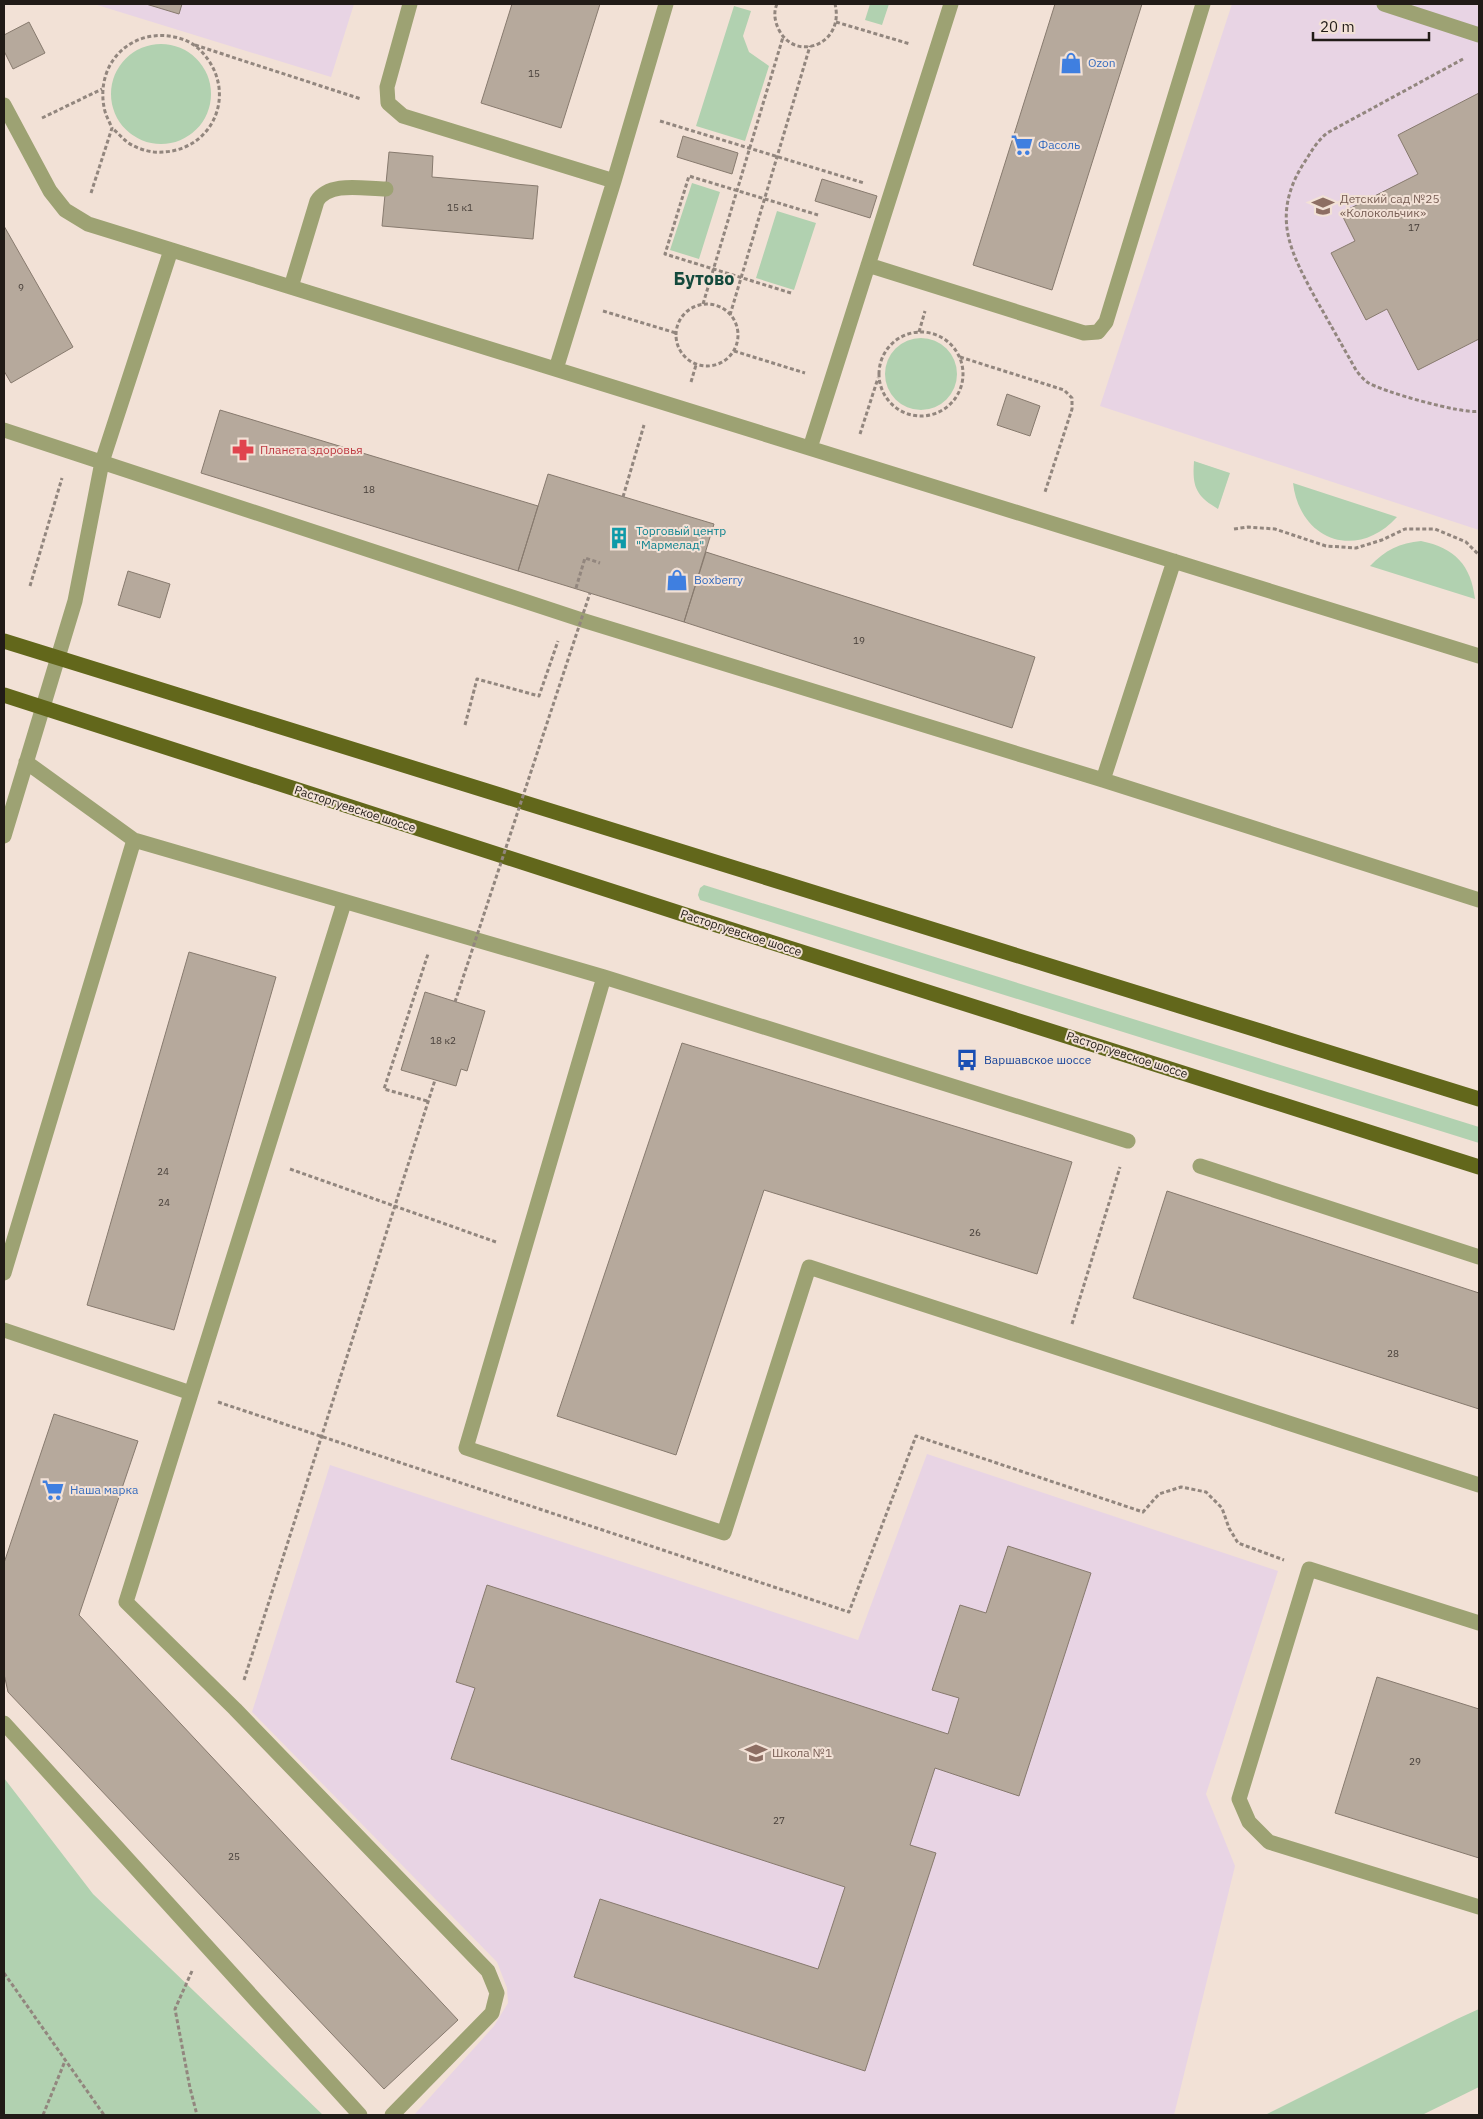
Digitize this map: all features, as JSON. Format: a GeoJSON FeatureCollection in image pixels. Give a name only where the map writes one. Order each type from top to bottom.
{"type":"FeatureCollection","features":[{"type":"Feature","properties":{"kind":"main road"},"geometry":{"type":"LineString","coordinates":[[4,641],[1479,1099]]}},
{"type":"Feature","properties":{"kind":"main road","name":"Расторгуевское шоссе"},"geometry":{"type":"LineString","coordinates":[[4,695],[701,920],[1479,1167]]}},
{"type":"Feature","properties":{"kind":"lane"},"geometry":{"type":"LineString","coordinates":[[410,4],[387,87],[388,103],[403,116],[614,181]]}},
{"type":"Feature","properties":{"kind":"lane"},"geometry":{"type":"LineString","coordinates":[[556,369],[666,4]]}},
{"type":"Feature","properties":{"kind":"lane"},"geometry":{"type":"LineString","coordinates":[[810,448],[951,4]]}},
{"type":"Feature","properties":{"kind":"lane"},"geometry":{"type":"LineString","coordinates":[[868,265],[1084,333],[1098,332],[1106,322],[1203,4]]}},
{"type":"Feature","properties":{"kind":"lane"},"geometry":{"type":"LineString","coordinates":[[1384,4],[1479,35]]}},
{"type":"Feature","properties":{"kind":"lane"},"geometry":{"type":"LineString","coordinates":[[4,105],[50,190],[65,210],[82,221],[1479,656]]}},
{"type":"Feature","properties":{"kind":"lane"},"geometry":{"type":"LineString","coordinates":[[291,287],[317,201],[323,193],[336,188],[386,189]]}},
{"type":"Feature","properties":{"kind":"lane"},"geometry":{"type":"LineString","coordinates":[[4,836],[9,799],[26,762],[75,601],[102,462],[171,250]]}},
{"type":"Feature","properties":{"kind":"lane"},"geometry":{"type":"LineString","coordinates":[[4,430],[567,615],[1103,780],[1479,900]]}},
{"type":"Feature","properties":{"kind":"lane"},"geometry":{"type":"LineString","coordinates":[[1103,780],[1174,561]]}},
{"type":"Feature","properties":{"kind":"lane"},"geometry":{"type":"LineString","coordinates":[[26,762],[134,840],[604,978],[1128,1141]]}},
{"type":"Feature","properties":{"kind":"lane"},"geometry":{"type":"LineString","coordinates":[[4,1273],[134,840]]}},
{"type":"Feature","properties":{"kind":"lane"},"geometry":{"type":"LineString","coordinates":[[344,903],[126,1602],[235,1709],[488,1971],[497,1993],[492,2013],[392,2115]]}},
{"type":"Feature","properties":{"kind":"lane"},"geometry":{"type":"LineString","coordinates":[[604,978],[466,1448],[724,1533],[809,1267],[1479,1485]]}},
{"type":"Feature","properties":{"kind":"lane"},"geometry":{"type":"LineString","coordinates":[[1200,1166],[1479,1258]]}},
{"type":"Feature","properties":{"kind":"lane"},"geometry":{"type":"LineString","coordinates":[[4,1330],[191,1393]]}},
{"type":"Feature","properties":{"kind":"lane"},"geometry":{"type":"LineString","coordinates":[[1479,1622],[1309,1569],[1239,1799],[1249,1822],[1269,1842],[1479,1907]]}},
{"type":"Feature","properties":{"kind":"lane"},"geometry":{"type":"LineString","coordinates":[[4,1723],[360,2115]]}},
{"type":"Feature","properties":{"kind":"path"},"geometry":{"type":"LineString","coordinates":[[776,4],[775,22],[782,37],[795,45],[810,46],[826,40],[835,27],[837,14],[835,4]]}},
{"type":"Feature","properties":{"kind":"path"},"geometry":{"type":"LineString","coordinates":[[836,22],[936,52]]}},
{"type":"Feature","properties":{"kind":"path"},"geometry":{"type":"LineString","coordinates":[[195,45],[209,60],[218,78],[220,99],[215,119],[203,135],[186,147],[166,152],[146,151],[127,142],[112,128],[104,109],[102,89],[107,69],[119,52],[136,40],[156,35],[176,36],[195,45],[365,100],[388,103]]}},
{"type":"Feature","properties":{"kind":"path"},"geometry":{"type":"LineString","coordinates":[[703,304],[782,37]]}},
{"type":"Feature","properties":{"kind":"path"},"geometry":{"type":"LineString","coordinates":[[730,315],[810,46]]}},
{"type":"Feature","properties":{"kind":"path"},"geometry":{"type":"LineString","coordinates":[[1471,55],[1327,133],[1318,140],[1293,181],[1289,192],[1287,229],[1289,244],[1295,260],[1356,370],[1366,382],[1456,410],[1479,411]]}},
{"type":"Feature","properties":{"kind":"path"},"geometry":{"type":"LineString","coordinates":[[17,130],[102,89]]}},
{"type":"Feature","properties":{"kind":"path"},"geometry":{"type":"LineString","coordinates":[[633,113],[892,191]]}},
{"type":"Feature","properties":{"kind":"path"},"geometry":{"type":"LineString","coordinates":[[82,221],[112,128]]}},
{"type":"Feature","properties":{"kind":"path"},"geometry":{"type":"LineString","coordinates":[[791,293],[665,254],[689,176],[818,215]]}},
{"type":"Feature","properties":{"kind":"path"},"geometry":{"type":"LineString","coordinates":[[576,303],[676,333]]}},
{"type":"Feature","properties":{"kind":"path"},"geometry":{"type":"LineString","coordinates":[[703,304],[715,305],[727,311],[735,322],[738,334],[734,351],[727,360],[712,366],[696,366],[683,357],[676,342],[676,327],[682,316],[691,308],[703,304]]}},
{"type":"Feature","properties":{"kind":"path"},"geometry":{"type":"LineString","coordinates":[[852,461],[878,378],[880,361],[889,346],[902,336],[919,332],[936,335],[950,343],[960,357],[963,374],[960,390],[951,404],[938,413],[922,416],[906,414],[892,406],[882,393],[878,378]]}},
{"type":"Feature","properties":{"kind":"path"},"geometry":{"type":"LineString","coordinates":[[734,351],[832,381]]}},
{"type":"Feature","properties":{"kind":"path"},"geometry":{"type":"LineString","coordinates":[[960,357],[1064,390],[1072,398],[1072,409],[1037,519]]}},
{"type":"Feature","properties":{"kind":"path"},"geometry":{"type":"LineString","coordinates":[[623,496],[652,399]]}},
{"type":"Feature","properties":{"kind":"path"},"geometry":{"type":"LineString","coordinates":[[30,586],[70,451]]}},
{"type":"Feature","properties":{"kind":"path"},"geometry":{"type":"LineString","coordinates":[[1234,530],[1248,527],[1276,529],[1326,546],[1356,548],[1382,540],[1405,529],[1435,529],[1466,542],[1479,555]]}},
{"type":"Feature","properties":{"kind":"path"},"geometry":{"type":"LineString","coordinates":[[465,725],[477,679],[539,696],[585,558],[600,563]]}},
{"type":"Feature","properties":{"kind":"path"},"geometry":{"type":"LineString","coordinates":[[455,1002],[590,593]]}},
{"type":"Feature","properties":{"kind":"path"},"geometry":{"type":"LineString","coordinates":[[427,1101],[384,1089],[436,929]]}},
{"type":"Feature","properties":{"kind":"path"},"geometry":{"type":"LineString","coordinates":[[235,1709],[435,1080]]}},
{"type":"Feature","properties":{"kind":"path"},"geometry":{"type":"LineString","coordinates":[[1064,1350],[1128,1141]]}},
{"type":"Feature","properties":{"kind":"path"},"geometry":{"type":"LineString","coordinates":[[264,1160],[524,1252]]}},
{"type":"Feature","properties":{"kind":"path"},"geometry":{"type":"LineString","coordinates":[[191,1393],[849,1612],[916,1436],[1143,1512],[1159,1494],[1181,1487],[1206,1492],[1222,1508],[1229,1528],[1238,1543],[1309,1569]]}},
{"type":"Feature","properties":{"kind":"path"},"geometry":{"type":"LineString","coordinates":[[197,2115],[175,2009],[186,1983],[206,1947]]}},
{"type":"Feature","properties":{"kind":"path"},"geometry":{"type":"LineString","coordinates":[[4,1973],[104,2115]]}},
{"type":"Feature","properties":{"kind":"path"},"geometry":{"type":"LineString","coordinates":[[43,2115],[66,2061]]}},
{"type":"Feature","properties":{"kind":"shaded area"},"geometry":{"type":"Polygon","coordinates":[[[94,4],[354,4],[331,77],[94,4]]]}},
{"type":"Feature","properties":{"kind":"shaded area","name":"Детский сад №25 «Колокольчик»"},"geometry":{"type":"Polygon","coordinates":[[[1232,4],[1473,4],[1479,6],[1479,530],[1100,406],[1232,4]]]}},
{"type":"Feature","properties":{"kind":"shaded area","name":"Школа №1"},"geometry":{"type":"Polygon","coordinates":[[[927,1454],[1278,1571],[1206,1794],[1235,1866],[1174,2115],[414,2115],[494,2026],[508,2003],[507,1988],[497,1962],[252,1712],[330,1465],[858,1640],[927,1454]]]}},
{"type":"Feature","properties":{"kind":"green space"},"geometry":{"type":"Polygon","coordinates":[[[870,4],[889,4],[882,25],[865,20],[870,4]]]}},
{"type":"Feature","properties":{"kind":"green space"},"geometry":{"type":"Polygon","coordinates":[[[734,6],[751,11],[743,36],[749,52],[769,66],[745,141],[696,126],[734,6]]]}},
{"type":"Feature","properties":{"kind":"green space"},"geometry":{"type":"Polygon","coordinates":[[[161,44],[180,48],[196,59],[207,75],[211,94],[207,113],[196,129],[180,140],[161,144],[142,140],[126,129],[115,113],[111,94],[115,75],[126,59],[142,48],[161,44]]]}},
{"type":"Feature","properties":{"kind":"green space"},"geometry":{"type":"Polygon","coordinates":[[[692,183],[720,192],[699,259],[670,250],[692,183]]]}},
{"type":"Feature","properties":{"kind":"green space"},"geometry":{"type":"Polygon","coordinates":[[[777,211],[816,223],[794,290],[756,278],[777,211]]]}},
{"type":"Feature","properties":{"kind":"green space"},"geometry":{"type":"Polygon","coordinates":[[[921,338],[941,344],[951,354],[957,374],[951,394],[941,404],[921,410],[901,404],[891,394],[885,374],[891,354],[901,344],[921,338]]]}},
{"type":"Feature","properties":{"kind":"green space"},"geometry":{"type":"Polygon","coordinates":[[[1194,461],[1230,473],[1218,509],[1205,500],[1197,490],[1194,478],[1194,461]]]}},
{"type":"Feature","properties":{"kind":"green space"},"geometry":{"type":"Polygon","coordinates":[[[1293,483],[1397,517],[1381,531],[1365,538],[1348,541],[1333,538],[1318,531],[1307,519],[1298,503],[1293,483]]]}},
{"type":"Feature","properties":{"kind":"green space"},"geometry":{"type":"Polygon","coordinates":[[[1421,541],[1443,548],[1459,560],[1470,577],[1475,599],[1370,566],[1393,548],[1421,541]]]}},
{"type":"Feature","properties":{"kind":"green space"},"geometry":{"type":"Polygon","coordinates":[[[704,885],[1479,1127],[1479,1143],[700,900],[698,895],[700,888],[704,885]]]}},
{"type":"Feature","properties":{"kind":"green space"},"geometry":{"type":"Polygon","coordinates":[[[4,1778],[93,1894],[323,2115],[4,2115],[4,1778]]]}},
{"type":"Feature","properties":{"kind":"green space"},"geometry":{"type":"Polygon","coordinates":[[[1479,2009],[1479,2087],[1422,2115],[1265,2115],[1457,2019],[1479,2009]]]}},
{"type":"Feature","properties":{"kind":"building"},"geometry":{"type":"Polygon","coordinates":[[[146,4],[182,4],[179,14],[146,4]]]}},
{"type":"Feature","properties":{"kind":"building"},"geometry":{"type":"Polygon","coordinates":[[[512,4],[600,4],[561,128],[481,103],[512,4]]]}},
{"type":"Feature","properties":{"kind":"building"},"geometry":{"type":"Polygon","coordinates":[[[1055,4],[1142,4],[1052,290],[973,265],[1055,4]]]}},
{"type":"Feature","properties":{"kind":"building"},"geometry":{"type":"Polygon","coordinates":[[[29,22],[45,53],[13,69],[4,51],[4,35],[29,22]]]}},
{"type":"Feature","properties":{"kind":"building"},"geometry":{"type":"Polygon","coordinates":[[[1479,93],[1479,339],[1418,370],[1387,309],[1366,320],[1331,253],[1355,241],[1341,213],[1418,174],[1398,135],[1479,93]]]}},
{"type":"Feature","properties":{"kind":"building"},"geometry":{"type":"Polygon","coordinates":[[[683,136],[738,153],[732,174],[677,157],[683,136]]]}},
{"type":"Feature","properties":{"kind":"building"},"geometry":{"type":"Polygon","coordinates":[[[389,152],[433,156],[432,177],[538,186],[533,239],[382,226],[389,152]]]}},
{"type":"Feature","properties":{"kind":"building"},"geometry":{"type":"Polygon","coordinates":[[[822,179],[877,196],[870,218],[815,201],[822,179]]]}},
{"type":"Feature","properties":{"kind":"building"},"geometry":{"type":"Polygon","coordinates":[[[4,226],[73,347],[11,383],[4,371],[4,226]]]}},
{"type":"Feature","properties":{"kind":"building"},"geometry":{"type":"Polygon","coordinates":[[[1007,394],[1040,406],[1030,436],[997,425],[1007,394]]]}},
{"type":"Feature","properties":{"kind":"building"},"geometry":{"type":"Polygon","coordinates":[[[220,410],[538,506],[518,571],[201,473],[220,410]]]}},
{"type":"Feature","properties":{"kind":"building","name":"Торговый центр \"Мармелад\""},"geometry":{"type":"Polygon","coordinates":[[[548,474],[714,524],[684,622],[518,571],[548,474]]]}},
{"type":"Feature","properties":{"kind":"building"},"geometry":{"type":"Polygon","coordinates":[[[706,552],[1035,657],[1012,728],[684,622],[706,552]]]}},
{"type":"Feature","properties":{"kind":"building"},"geometry":{"type":"Polygon","coordinates":[[[128,571],[170,584],[160,618],[118,605],[128,571]]]}},
{"type":"Feature","properties":{"kind":"building"},"geometry":{"type":"Polygon","coordinates":[[[189,952],[276,977],[174,1330],[87,1305],[189,952]]]}},
{"type":"Feature","properties":{"kind":"building"},"geometry":{"type":"Polygon","coordinates":[[[425,992],[485,1011],[467,1071],[461,1069],[456,1086],[401,1070],[425,992]]]}},
{"type":"Feature","properties":{"kind":"building"},"geometry":{"type":"Polygon","coordinates":[[[682,1043],[1072,1162],[1037,1274],[764,1190],[676,1455],[557,1416],[682,1043]]]}},
{"type":"Feature","properties":{"kind":"building"},"geometry":{"type":"Polygon","coordinates":[[[1167,1191],[1479,1293],[1479,1409],[1133,1298],[1167,1191]]]}},
{"type":"Feature","properties":{"kind":"building"},"geometry":{"type":"Polygon","coordinates":[[[54,1414],[138,1441],[79,1615],[458,2020],[384,2089],[8,1692],[4,1674],[4,1563],[54,1414]]]}},
{"type":"Feature","properties":{"kind":"building"},"geometry":{"type":"Polygon","coordinates":[[[1008,1546],[1091,1573],[1019,1796],[935,1768],[910,1845],[936,1853],[865,2071],[574,1977],[600,1899],[818,1969],[845,1887],[451,1759],[475,1688],[456,1682],[487,1585],[948,1734],[959,1698],[932,1690],[960,1605],[986,1613],[1008,1546]]]}},
{"type":"Feature","properties":{"kind":"building"},"geometry":{"type":"Polygon","coordinates":[[[1377,1677],[1479,1709],[1479,1858],[1335,1813],[1377,1677]]]}},
{"type":"Feature","properties":{"kind":"place","name":"Ozon"},"geometry":{"type":"Point","coordinates":[1071,63]}},
{"type":"Feature","properties":{"kind":"place","name":"Фасоль"},"geometry":{"type":"Point","coordinates":[1022,145]}},
{"type":"Feature","properties":{"kind":"place","name":"Детский сад №25 «Колокольчик»"},"geometry":{"type":"Point","coordinates":[1323,206]}},
{"type":"Feature","properties":{"kind":"place","name":"Планета здоровья"},"geometry":{"type":"Point","coordinates":[243,450]}},
{"type":"Feature","properties":{"kind":"place","name":"Торговый центр \"Мармелад\""},"geometry":{"type":"Point","coordinates":[619,538]}},
{"type":"Feature","properties":{"kind":"place","name":"Boxberry"},"geometry":{"type":"Point","coordinates":[677,580]}},
{"type":"Feature","properties":{"kind":"place","name":"Варшавское шоссе"},"geometry":{"type":"Point","coordinates":[967,1060]}},
{"type":"Feature","properties":{"kind":"place","name":"Наша марка"},"geometry":{"type":"Point","coordinates":[53,1490]}},
{"type":"Feature","properties":{"kind":"place","name":"Школа №1"},"geometry":{"type":"Point","coordinates":[756,1753]}},
{"type":"Feature","properties":{"kind":"district","name":"Бутово"},"geometry":{"type":"Point","coordinates":[704,279]}}]}
